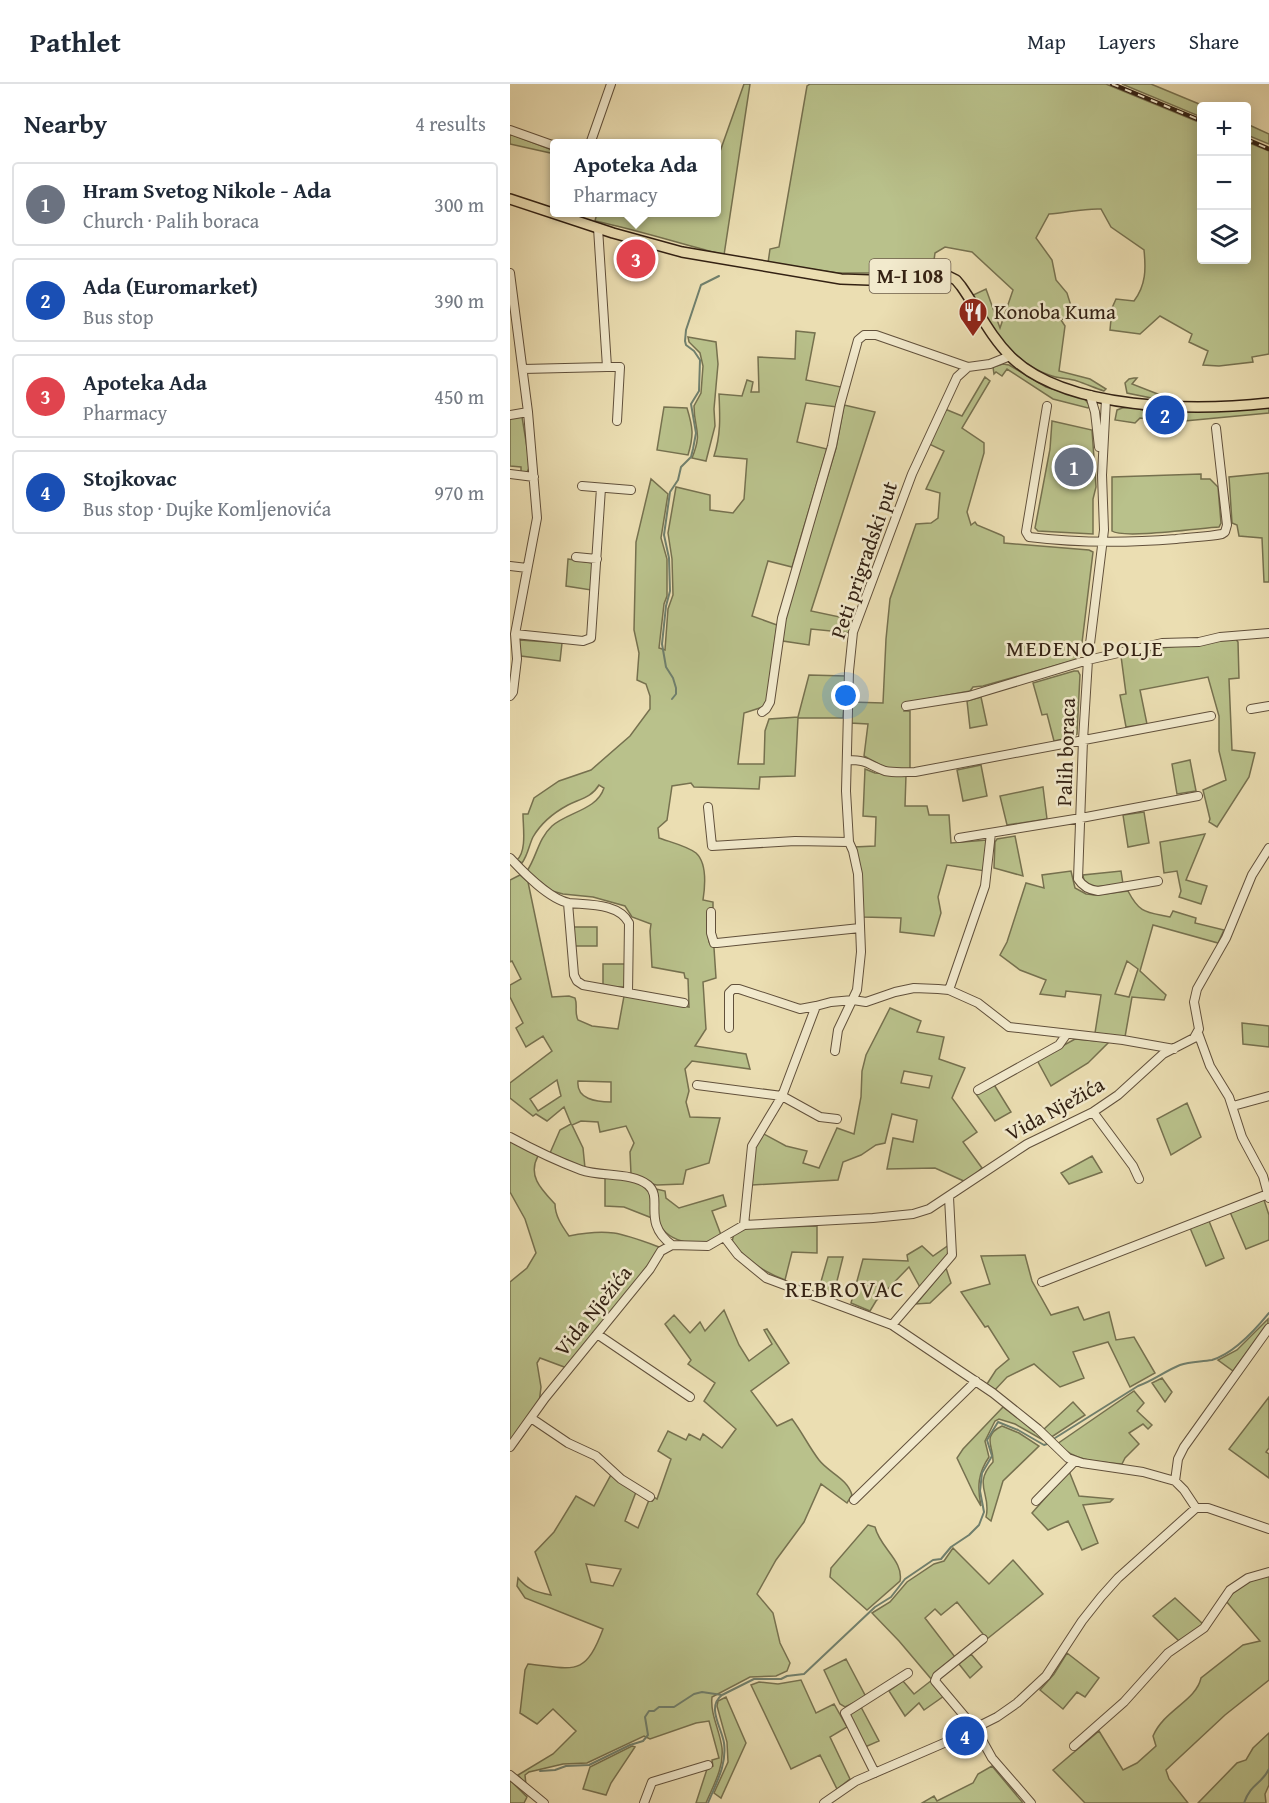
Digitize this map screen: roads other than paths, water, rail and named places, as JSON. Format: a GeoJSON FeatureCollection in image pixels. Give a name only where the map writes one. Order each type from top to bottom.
{"type":"FeatureCollection","features":[{"type":"Feature","properties":{"kind":"main road","name":"M-I 108"},"geometry":{"type":"LineString","coordinates":[[510,199],[550,212]]}},
{"type":"Feature","properties":{"kind":"main road","name":"M-I 108"},"geometry":{"type":"LineString","coordinates":[[565,217],[682,252],[830,278],[869,280],[917,274],[944,274],[962,286],[993,336],[1010,356],[1030,373],[1046,382],[1106,399],[1187,406],[1269,403]]}},
{"type":"Feature","properties":{"kind":"street"},"geometry":{"type":"LineString","coordinates":[[592,139],[611,84]]}},
{"type":"Feature","properties":{"kind":"street"},"geometry":{"type":"LineString","coordinates":[[510,130],[550,144]]}},
{"type":"Feature","properties":{"kind":"street"},"geometry":{"type":"LineString","coordinates":[[598,228],[607,367]]}},
{"type":"Feature","properties":{"kind":"street"},"geometry":{"type":"LineString","coordinates":[[510,273],[528,412],[537,524],[513,640],[518,659],[513,692],[510,696]]}},
{"type":"Feature","properties":{"kind":"street"},"geometry":{"type":"LineString","coordinates":[[762,712],[770,702],[782,618],[832,446],[840,405],[858,340],[864,335],[876,335],[968,367],[990,364],[1010,356]]}},
{"type":"Feature","properties":{"kind":"street"},"geometry":{"type":"LineString","coordinates":[[523,369],[620,367],[617,421]]}},
{"type":"Feature","properties":{"kind":"street","name":"Peti prigradski put"},"geometry":{"type":"LineString","coordinates":[[835,1051],[838,1030],[853,1000],[860,970],[858,874],[849,842],[846,791],[849,680],[853,632],[912,474],[951,389],[957,378],[968,367]]}},
{"type":"Feature","properties":{"kind":"street","name":"Palih boraca"},"geometry":{"type":"LineString","coordinates":[[1090,395],[1095,412],[1102,476],[1104,530],[1088,660],[1078,879],[1090,890],[1098,891],[1158,881]]}},
{"type":"Feature","properties":{"kind":"street","name":"Palih boraca"},"geometry":{"type":"LineString","coordinates":[[1102,476],[1106,399]]}},
{"type":"Feature","properties":{"kind":"street"},"geometry":{"type":"LineString","coordinates":[[1047,406],[1026,536],[1058,541],[1155,540],[1216,535],[1225,532],[1227,525],[1216,428]]}},
{"type":"Feature","properties":{"kind":"street"},"geometry":{"type":"LineString","coordinates":[[510,415],[528,412]]}},
{"type":"Feature","properties":{"kind":"street"},"geometry":{"type":"LineString","coordinates":[[510,474],[534,477]]}},
{"type":"Feature","properties":{"kind":"street"},"geometry":{"type":"LineString","coordinates":[[582,486],[631,490]]}},
{"type":"Feature","properties":{"kind":"street"},"geometry":{"type":"LineString","coordinates":[[513,640],[583,642],[590,640],[601,488]]}},
{"type":"Feature","properties":{"kind":"street"},"geometry":{"type":"LineString","coordinates":[[576,557],[597,559]]}},
{"type":"Feature","properties":{"kind":"street"},"geometry":{"type":"LineString","coordinates":[[510,566],[527,568]]}},
{"type":"Feature","properties":{"kind":"street"},"geometry":{"type":"LineString","coordinates":[[906,706],[969,696],[1088,660],[1162,643],[1199,642],[1220,637],[1269,633]]}},
{"type":"Feature","properties":{"kind":"street"},"geometry":{"type":"LineString","coordinates":[[1251,708],[1269,706]]}},
{"type":"Feature","properties":{"kind":"street"},"geometry":{"type":"LineString","coordinates":[[848,760],[866,761],[891,772],[915,772],[1211,716]]}},
{"type":"Feature","properties":{"kind":"street"},"geometry":{"type":"LineString","coordinates":[[959,838],[1081,819],[1198,796]]}},
{"type":"Feature","properties":{"kind":"street"},"geometry":{"type":"LineString","coordinates":[[708,807],[712,846],[795,841],[849,842]]}},
{"type":"Feature","properties":{"kind":"street"},"geometry":{"type":"LineString","coordinates":[[950,990],[985,886],[992,833]]}},
{"type":"Feature","properties":{"kind":"street"},"geometry":{"type":"LineString","coordinates":[[1042,1282],[1269,1196],[1263,1176],[1245,1143],[1233,1106],[1210,1066],[1198,1033],[1199,1026],[1194,1002],[1197,989],[1226,938],[1252,875],[1269,848]]}},
{"type":"Feature","properties":{"kind":"street"},"geometry":{"type":"LineString","coordinates":[[510,858],[537,884],[568,903],[597,905],[619,913],[627,920],[628,993]]}},
{"type":"Feature","properties":{"kind":"street"},"geometry":{"type":"LineString","coordinates":[[568,903],[574,975],[577,981],[583,985],[684,1003]]}},
{"type":"Feature","properties":{"kind":"street"},"geometry":{"type":"LineString","coordinates":[[711,912],[711,936],[717,944],[860,928]]}},
{"type":"Feature","properties":{"kind":"street"},"geometry":{"type":"LineString","coordinates":[[729,1028],[729,993],[733,989],[800,1009],[831,1002],[853,1000],[866,1002],[914,988],[950,990],[978,1003],[1009,1027],[1174,1048]]}},
{"type":"Feature","properties":{"kind":"street"},"geometry":{"type":"LineString","coordinates":[[510,1137],[580,1170],[637,1178],[650,1186],[653,1194],[654,1222],[663,1238],[672,1245],[708,1246],[744,1225],[752,1146],[782,1096],[816,1006]]}},
{"type":"Feature","properties":{"kind":"street","name":"Vida Nježića"},"geometry":{"type":"LineString","coordinates":[[744,1225],[913,1214],[929,1209],[1027,1144],[1093,1112],[1118,1095],[1163,1054],[1194,1038],[1198,1033]]}},
{"type":"Feature","properties":{"kind":"street"},"geometry":{"type":"LineString","coordinates":[[978,1090],[1059,1045],[1066,1035]]}},
{"type":"Feature","properties":{"kind":"street"},"geometry":{"type":"LineString","coordinates":[[697,1084],[782,1096],[820,1117],[837,1119]]}},
{"type":"Feature","properties":{"kind":"street"},"geometry":{"type":"LineString","coordinates":[[1233,1106],[1269,1096]]}},
{"type":"Feature","properties":{"kind":"street"},"geometry":{"type":"LineString","coordinates":[[1093,1112],[1134,1166],[1139,1179]]}},
{"type":"Feature","properties":{"kind":"street"},"geometry":{"type":"LineString","coordinates":[[892,1325],[952,1255],[949,1197]]}},
{"type":"Feature","properties":{"kind":"street"},"geometry":{"type":"LineString","coordinates":[[661,1251],[663,1238]]}},
{"type":"Feature","properties":{"kind":"street"},"geometry":{"type":"LineString","coordinates":[[725,1238],[738,1255],[766,1278],[892,1325],[976,1381],[1022,1416],[1068,1458],[1143,1472],[1175,1481],[1196,1508]]}},
{"type":"Feature","properties":{"kind":"street","name":"Vida Nježića"},"geometry":{"type":"LineString","coordinates":[[510,1447],[650,1269],[661,1251],[672,1245]]}},
{"type":"Feature","properties":{"kind":"street"},"geometry":{"type":"LineString","coordinates":[[1175,1481],[1178,1459],[1184,1447],[1269,1328]]}},
{"type":"Feature","properties":{"kind":"street"},"geometry":{"type":"LineString","coordinates":[[597,1334],[690,1396]]}},
{"type":"Feature","properties":{"kind":"street"},"geometry":{"type":"LineString","coordinates":[[854,1500],[976,1381]]}},
{"type":"Feature","properties":{"kind":"street"},"geometry":{"type":"LineString","coordinates":[[531,1418],[568,1443],[596,1456],[621,1479],[650,1497]]}},
{"type":"Feature","properties":{"kind":"street"},"geometry":{"type":"LineString","coordinates":[[1036,1501],[1075,1461]]}},
{"type":"Feature","properties":{"kind":"street"},"geometry":{"type":"LineString","coordinates":[[824,1803],[856,1781],[974,1729],[1007,1710],[1040,1683],[1101,1597],[1196,1508],[1208,1508],[1269,1529]]}},
{"type":"Feature","properties":{"kind":"street"},"geometry":{"type":"LineString","coordinates":[[1074,1746],[1124,1702],[1168,1653],[1204,1628],[1230,1590],[1248,1578],[1269,1572]]}},
{"type":"Feature","properties":{"kind":"street"},"geometry":{"type":"LineString","coordinates":[[983,1639],[935,1680],[974,1729],[992,1758],[1031,1803]]}},
{"type":"Feature","properties":{"kind":"street"},"geometry":{"type":"LineString","coordinates":[[875,1773],[845,1713],[908,1673]]}},
{"type":"Feature","properties":{"kind":"street"},"geometry":{"type":"LineString","coordinates":[[644,1803],[652,1782],[708,1765]]}},
{"type":"Feature","properties":{"kind":"street"},"geometry":{"type":"LineString","coordinates":[[510,1775],[544,1803]]}},
{"type":"Feature","properties":{"kind":"waterway"},"geometry":{"type":"LineString","coordinates":[[672,699],[676,694],[676,688],[666,667],[662,644],[670,591],[669,558],[664,535],[670,492],[678,480],[681,467],[691,457],[693,449],[696,433],[691,404],[699,391],[700,360],[686,345],[686,330],[701,285],[719,276]]}},
{"type":"Feature","properties":{"kind":"waterway"},"geometry":{"type":"LineString","coordinates":[[1055,1438],[1138,1386],[1175,1367],[1220,1357],[1236,1347],[1269,1313]]}},
{"type":"Feature","properties":{"kind":"waterway"},"geometry":{"type":"LineString","coordinates":[[540,1771],[555,1770],[566,1766],[589,1765],[643,1741],[648,1735],[645,1717],[649,1711],[654,1711],[659,1707],[674,1707],[694,1694],[702,1692],[722,1695],[754,1679],[781,1679],[804,1674],[875,1607],[891,1597],[905,1579],[933,1560],[941,1559],[951,1547],[979,1525],[984,1512],[980,1491],[982,1473],[992,1456],[987,1440],[998,1422],[1044,1445],[1047,1444]]}},
{"type":"Feature","properties":{"kind":"waterway"},"geometry":{"type":"LineString","coordinates":[[708,1803],[724,1759],[723,1737],[715,1712],[717,1700],[722,1695]]}},
{"type":"Feature","properties":{"kind":"waterway"},"geometry":{"type":"LineString","coordinates":[[1244,1803],[1250,1791],[1269,1769]]}},
{"type":"Feature","properties":{"kind":"railway"},"geometry":{"type":"LineString","coordinates":[[1112,84],[1197,119]]}},
{"type":"Feature","properties":{"kind":"railway"},"geometry":{"type":"LineString","coordinates":[[1251,141],[1269,149]]}},
{"type":"Feature","properties":{"kind":"place","name":"Apoteka Ada"},"geometry":{"type":"Point","coordinates":[636,259]}},
{"type":"Feature","properties":{"kind":"place","name":"Konoba Kuma"},"geometry":{"type":"Point","coordinates":[973,338]}},
{"type":"Feature","properties":{"kind":"place","name":"Ada (Euromarket)"},"geometry":{"type":"Point","coordinates":[1165,415]}},
{"type":"Feature","properties":{"kind":"place","name":"Hram Svetog Nikole - Ada"},"geometry":{"type":"Point","coordinates":[1074,467]}},
{"type":"Feature","properties":{"kind":"place","name":"Stojkovac"},"geometry":{"type":"Point","coordinates":[965,1736]}},
{"type":"Feature","properties":{"kind":"district","name":"MEDENO POLJE"},"geometry":{"type":"Point","coordinates":[1085,648]}},
{"type":"Feature","properties":{"kind":"district","name":"REBROVAC"},"geometry":{"type":"Point","coordinates":[845,1289]}}]}
